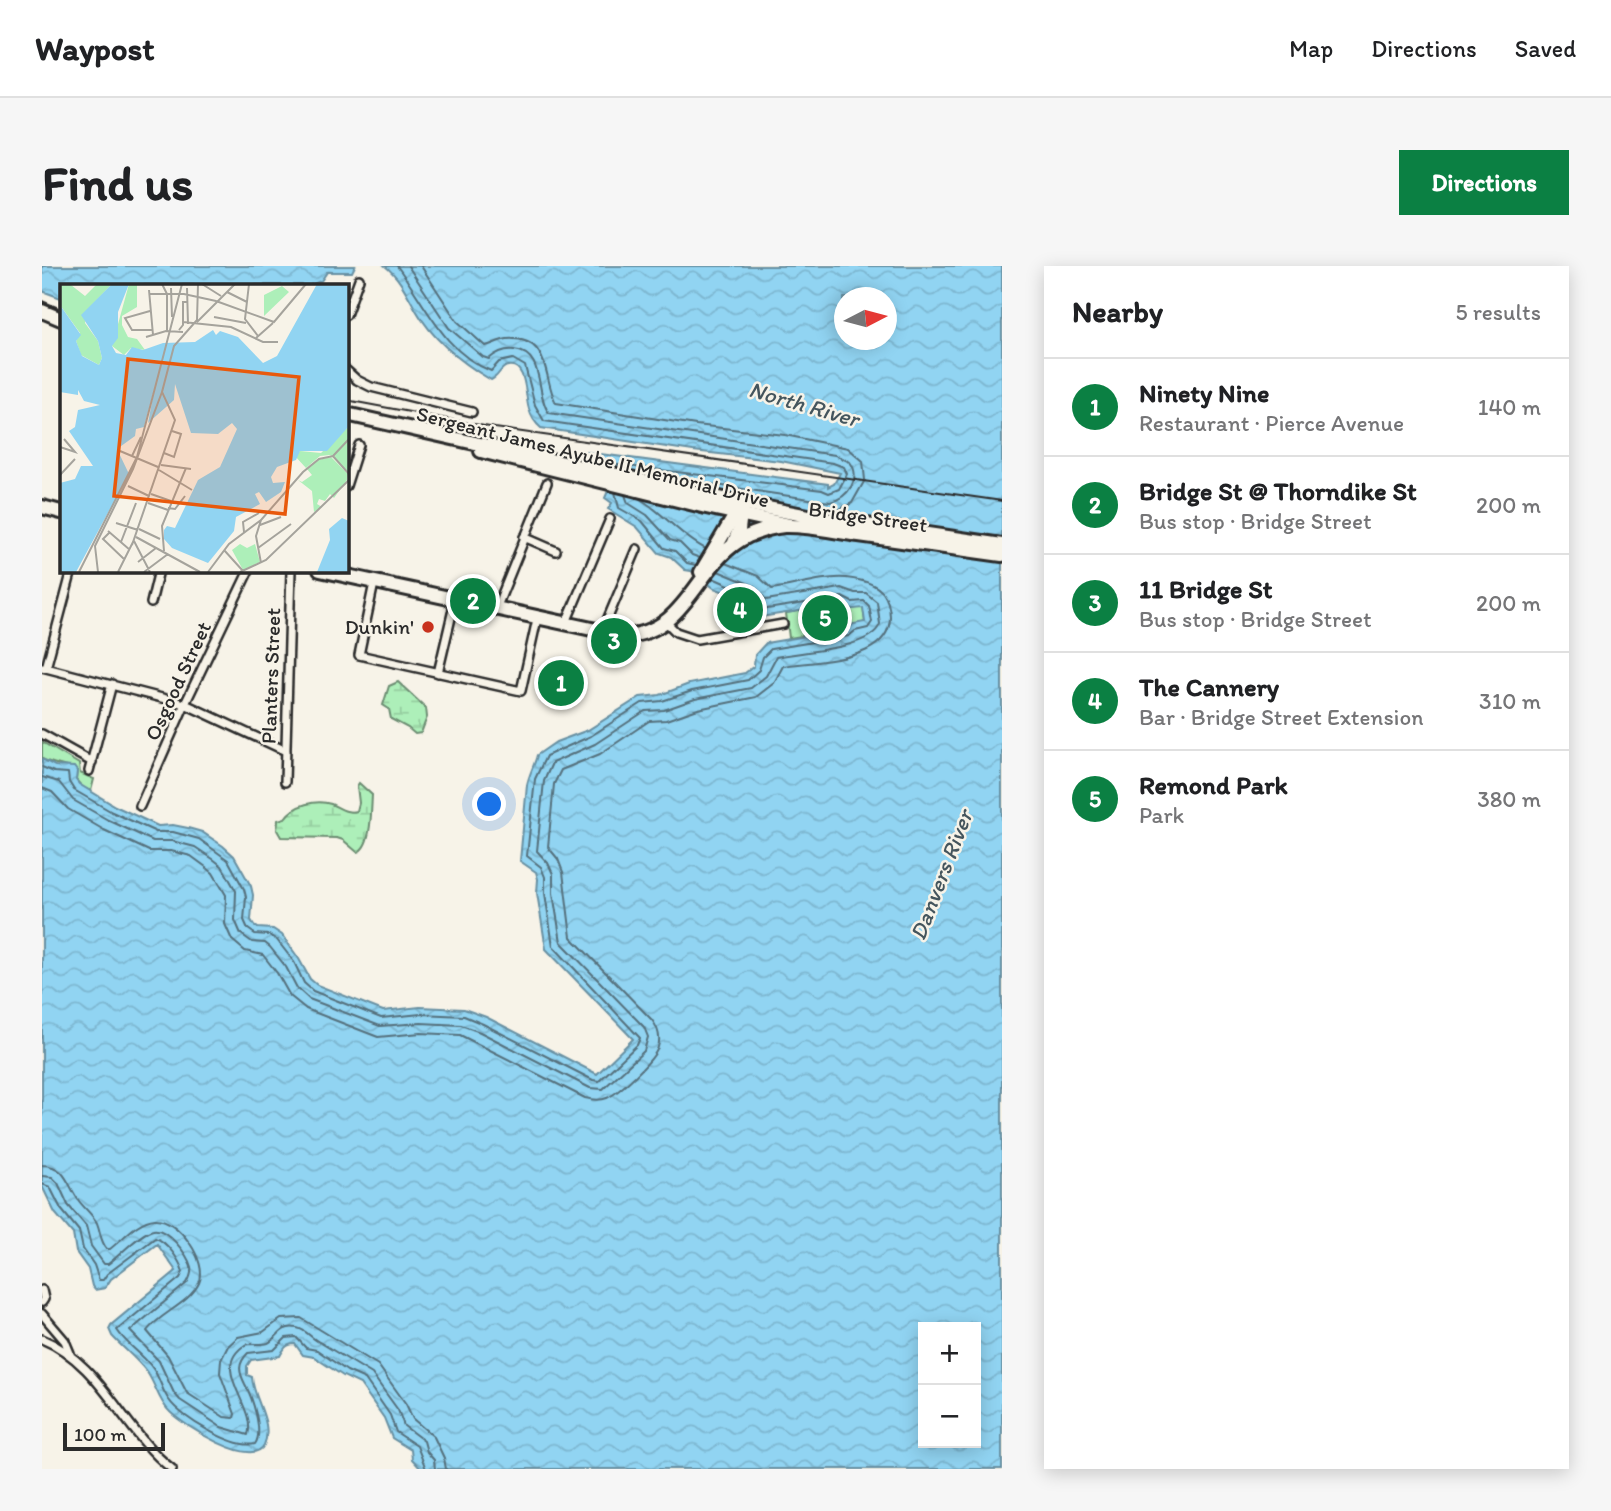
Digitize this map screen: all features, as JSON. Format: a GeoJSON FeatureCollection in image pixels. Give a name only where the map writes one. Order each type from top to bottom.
{"type":"FeatureCollection","features":[{"type":"Feature","properties":{"kind":"main road"},"geometry":{"type":"LineString","coordinates":[[42,311],[60,318]]}},
{"type":"Feature","properties":{"kind":"main road","name":"Sergeant James Ayube II Memorial Drive"},"geometry":{"type":"LineString","coordinates":[[348,414],[740,510],[798,527]]}},
{"type":"Feature","properties":{"kind":"main road"},"geometry":{"type":"LineString","coordinates":[[42,507],[60,512]]}},
{"type":"Feature","properties":{"kind":"main road","name":"Bridge Street"},"geometry":{"type":"LineString","coordinates":[[740,510],[819,518],[1002,545]]}},
{"type":"Feature","properties":{"kind":"main road","name":"Bridge Street"},"geometry":{"type":"LineString","coordinates":[[325,572],[602,633],[634,636],[653,630],[679,610],[696,585],[733,545],[739,530],[740,510]]}},
{"type":"Feature","properties":{"kind":"main road","name":"Bridge Street"},"geometry":{"type":"LineString","coordinates":[[696,585],[704,566],[740,510]]}},
{"type":"Feature","properties":{"kind":"main road","name":"Bridge Street"},"geometry":{"type":"LineString","coordinates":[[733,545],[764,530],[784,526],[1002,555]]}},
{"type":"Feature","properties":{"kind":"street"},"geometry":{"type":"LineString","coordinates":[[348,309],[359,279]]}},
{"type":"Feature","properties":{"kind":"street"},"geometry":{"type":"LineString","coordinates":[[348,372],[371,387],[472,412]]}},
{"type":"Feature","properties":{"kind":"street"},"geometry":{"type":"LineString","coordinates":[[348,480],[359,445]]}},
{"type":"Feature","properties":{"kind":"street"},"geometry":{"type":"LineString","coordinates":[[496,610],[547,483]]}},
{"type":"Feature","properties":{"kind":"street"},"geometry":{"type":"LineString","coordinates":[[565,625],[610,519]]}},
{"type":"Feature","properties":{"kind":"street"},"geometry":{"type":"LineString","coordinates":[[524,537],[556,551]]}},
{"type":"Feature","properties":{"kind":"street"},"geometry":{"type":"LineString","coordinates":[[602,633],[637,549]]}},
{"type":"Feature","properties":{"kind":"street"},"geometry":{"type":"LineString","coordinates":[[71,572],[44,668],[185,704],[286,751]]}},
{"type":"Feature","properties":{"kind":"street"},"geometry":{"type":"LineString","coordinates":[[152,603],[159,572]]}},
{"type":"Feature","properties":{"kind":"street","name":"Osgood Street"},"geometry":{"type":"LineString","coordinates":[[140,806],[248,572]]}},
{"type":"Feature","properties":{"kind":"street","name":"Planters Street"},"geometry":{"type":"LineString","coordinates":[[285,782],[291,572]]}},
{"type":"Feature","properties":{"kind":"street"},"geometry":{"type":"LineString","coordinates":[[374,583],[359,655],[438,673],[521,691],[537,619]]}},
{"type":"Feature","properties":{"kind":"street"},"geometry":{"type":"LineString","coordinates":[[438,673],[456,601]]}},
{"type":"Feature","properties":{"kind":"street"},"geometry":{"type":"LineString","coordinates":[[666,621],[676,632],[697,639],[783,624]]}},
{"type":"Feature","properties":{"kind":"street"},"geometry":{"type":"LineString","coordinates":[[42,641],[53,641]]}},
{"type":"Feature","properties":{"kind":"street"},"geometry":{"type":"LineString","coordinates":[[89,771],[112,684]]}},
{"type":"Feature","properties":{"kind":"street"},"geometry":{"type":"LineString","coordinates":[[42,734],[92,762]]}},
{"type":"Feature","properties":{"kind":"street"},"geometry":{"type":"LineString","coordinates":[[42,1290],[42,1302]]}},
{"type":"Feature","properties":{"kind":"street"},"geometry":{"type":"LineString","coordinates":[[42,1314],[65,1341],[70,1354]]}},
{"type":"Feature","properties":{"kind":"street"},"geometry":{"type":"LineString","coordinates":[[42,1339],[70,1354],[87,1370],[147,1446],[172,1469]]}},
{"type":"Feature","properties":{"kind":"green space"},"geometry":{"type":"Polygon","coordinates":[[[844,604],[863,607],[865,622],[848,629],[789,638],[786,613],[844,604]]]}},
{"type":"Feature","properties":{"kind":"green space"},"geometry":{"type":"Polygon","coordinates":[[[398,682],[426,708],[427,717],[421,733],[415,734],[391,719],[389,709],[383,705],[389,686],[398,682]]]}},
{"type":"Feature","properties":{"kind":"green space"},"geometry":{"type":"Polygon","coordinates":[[[42,742],[79,764],[80,773],[94,779],[91,791],[83,788],[76,780],[77,771],[42,759],[42,742]]]}},
{"type":"Feature","properties":{"kind":"green space"},"geometry":{"type":"Polygon","coordinates":[[[359,783],[372,795],[370,827],[362,849],[357,852],[337,838],[281,837],[277,830],[278,820],[306,804],[319,802],[347,811],[357,811],[359,783]]]}},
{"type":"Feature","properties":{"kind":"water"},"geometry":{"type":"Polygon","coordinates":[[[42,266],[355,266],[352,272],[327,272],[321,281],[313,284],[60,284],[60,298],[42,291],[42,266]]]}},
{"type":"Feature","properties":{"kind":"water"},"geometry":{"type":"Polygon","coordinates":[[[385,266],[1002,266],[1002,1469],[421,1469],[412,1459],[411,1450],[392,1438],[384,1418],[360,1384],[314,1357],[303,1355],[295,1344],[287,1346],[280,1356],[251,1360],[247,1366],[247,1375],[252,1377],[265,1420],[266,1437],[264,1445],[257,1451],[246,1452],[217,1442],[188,1426],[170,1412],[146,1371],[112,1336],[109,1329],[111,1325],[176,1271],[157,1244],[111,1279],[105,1288],[95,1290],[88,1269],[76,1252],[73,1234],[55,1213],[42,1186],[42,759],[55,766],[74,767],[79,784],[115,806],[158,826],[173,825],[202,832],[223,846],[234,856],[251,886],[251,920],[254,925],[258,928],[273,929],[282,935],[310,979],[317,985],[383,1011],[420,1007],[464,1009],[486,1017],[597,1074],[633,1039],[546,949],[536,872],[520,861],[527,785],[537,755],[556,742],[588,730],[640,697],[660,695],[689,684],[745,673],[754,666],[755,655],[766,643],[848,629],[848,625],[865,622],[863,608],[845,610],[844,604],[754,618],[746,600],[714,588],[691,571],[685,570],[671,557],[659,553],[637,527],[608,509],[612,503],[605,498],[608,491],[578,459],[577,451],[828,484],[828,487],[834,484],[840,473],[781,461],[541,428],[530,412],[519,369],[514,366],[505,367],[491,380],[469,366],[431,331],[395,276],[385,266]]]}},
{"type":"Feature","properties":{"kind":"railway"},"geometry":{"type":"LineString","coordinates":[[42,301],[60,309]]}},
{"type":"Feature","properties":{"kind":"railway"},"geometry":{"type":"LineString","coordinates":[[348,400],[495,428],[1002,501]]}},
{"type":"Feature","properties":{"kind":"place","name":"Bridge St @ Thorndike St"},"geometry":{"type":"Point","coordinates":[473,601]}},
{"type":"Feature","properties":{"kind":"place","name":"The Cannery"},"geometry":{"type":"Point","coordinates":[740,610]}},
{"type":"Feature","properties":{"kind":"place","name":"Remond Park"},"geometry":{"type":"Point","coordinates":[825,618]}},
{"type":"Feature","properties":{"kind":"place","name":"Dunkin'"},"geometry":{"type":"Point","coordinates":[428,627]}},
{"type":"Feature","properties":{"kind":"place","name":"11 Bridge St"},"geometry":{"type":"Point","coordinates":[614,641]}},
{"type":"Feature","properties":{"kind":"place","name":"Ninety Nine"},"geometry":{"type":"Point","coordinates":[561,683]}},
{"type":"Feature","properties":{"kind":"water label","name":"North River"},"geometry":{"type":"Point","coordinates":[804,404]}},
{"type":"Feature","properties":{"kind":"water label","name":"Danvers River"},"geometry":{"type":"Point","coordinates":[941,875]}}]}
